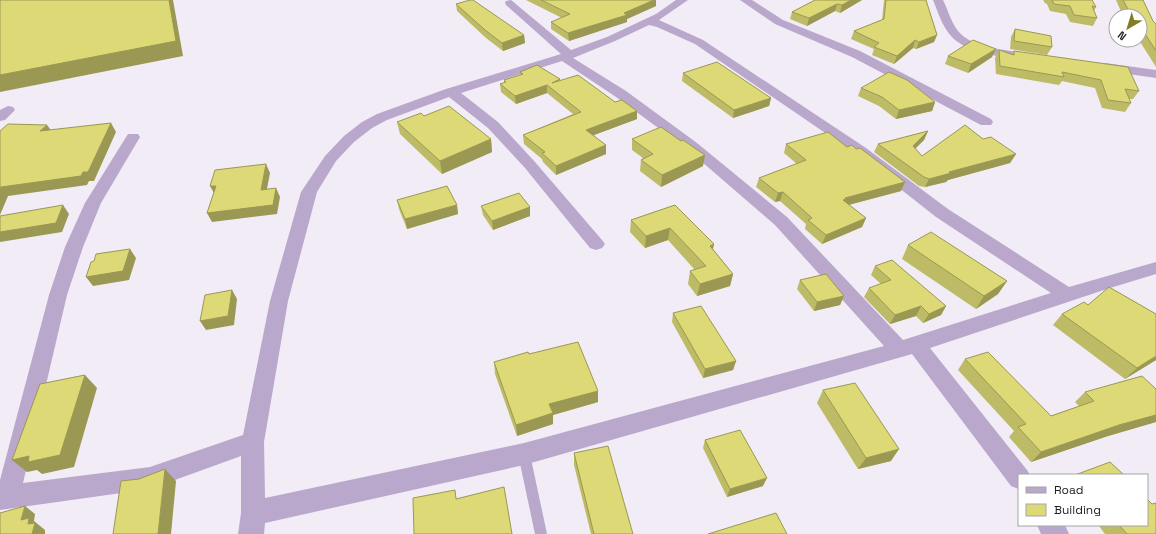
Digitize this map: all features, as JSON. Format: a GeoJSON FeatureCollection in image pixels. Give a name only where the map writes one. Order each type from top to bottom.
{"type":"FeatureCollection","features":[{"type":"Feature","properties":{"kind":"street"},"geometry":{"type":"LineString","coordinates":[[251,534],[253,513],[253,442],[279,301],[309,192],[321,171],[349,139],[367,125],[400,110],[451,92],[566,56],[611,39],[650,22],[683,0]]}},
{"type":"Feature","properties":{"kind":"street"},"geometry":{"type":"LineString","coordinates":[[745,0],[779,22],[856,54],[986,122]]}},
{"type":"Feature","properties":{"kind":"street"},"geometry":{"type":"LineString","coordinates":[[938,0],[958,38],[971,44],[996,51],[1046,60]]}},
{"type":"Feature","properties":{"kind":"street"},"geometry":{"type":"LineString","coordinates":[[510,3],[566,56],[692,146],[781,221],[907,347],[1018,477]]}},
{"type":"Feature","properties":{"kind":"street"},"geometry":{"type":"LineString","coordinates":[[650,22],[660,24],[699,42],[861,151],[942,213],[1067,295]]}},
{"type":"Feature","properties":{"kind":"street"},"geometry":{"type":"LineString","coordinates":[[1093,66],[1156,74]]}},
{"type":"Feature","properties":{"kind":"street"},"geometry":{"type":"LineString","coordinates":[[451,92],[493,125],[530,165],[596,244]]}},
{"type":"Feature","properties":{"kind":"street"},"geometry":{"type":"LineString","coordinates":[[133,137],[93,203],[74,247],[58,295],[4,497],[150,478],[253,442]]}},
{"type":"Feature","properties":{"kind":"street"},"geometry":{"type":"LineString","coordinates":[[253,513],[524,454],[907,347],[1156,268]]}},
{"type":"Feature","properties":{"kind":"lane"},"geometry":{"type":"LineString","coordinates":[[524,454],[541,534]]}},
{"type":"Feature","properties":{"kind":"building"},"geometry":{"type":"Polygon","coordinates":[[[0,0],[169,0],[176,41],[0,75],[0,0]]]}},
{"type":"Feature","properties":{"kind":"building"},"geometry":{"type":"Polygon","coordinates":[[[473,0],[524,35],[502,43],[456,4],[473,0]]]}},
{"type":"Feature","properties":{"kind":"building"},"geometry":{"type":"Polygon","coordinates":[[[541,0],[654,0],[624,13],[627,15],[568,33],[551,22],[570,14],[541,0]]]}},
{"type":"Feature","properties":{"kind":"building"},"geometry":{"type":"Polygon","coordinates":[[[815,0],[851,0],[842,5],[837,4],[809,18],[792,12],[815,0]]]}},
{"type":"Feature","properties":{"kind":"building"},"geometry":{"type":"Polygon","coordinates":[[[886,0],[926,0],[937,35],[919,42],[915,40],[897,56],[874,47],[879,43],[854,31],[884,19],[886,0]]]}},
{"type":"Feature","properties":{"kind":"building"},"geometry":{"type":"Polygon","coordinates":[[[1052,0],[1092,0],[1096,7],[1092,6],[1097,18],[1074,15],[1070,6],[1054,4],[1052,0]]]}},
{"type":"Feature","properties":{"kind":"building"},"geometry":{"type":"Polygon","coordinates":[[[1123,0],[1143,0],[1147,8],[1127,8],[1123,0]]]}},
{"type":"Feature","properties":{"kind":"building"},"geometry":{"type":"Polygon","coordinates":[[[1148,10],[1156,24],[1156,51],[1148,38],[1148,10]]]}},
{"type":"Feature","properties":{"kind":"building"},"geometry":{"type":"Polygon","coordinates":[[[1015,29],[1051,36],[1052,47],[1014,41],[1015,29]]]}},
{"type":"Feature","properties":{"kind":"building"},"geometry":{"type":"Polygon","coordinates":[[[973,40],[996,49],[971,64],[948,56],[973,40]]]}},
{"type":"Feature","properties":{"kind":"building"},"geometry":{"type":"Polygon","coordinates":[[[999,50],[1014,55],[1014,51],[1128,67],[1139,91],[1125,89],[1131,103],[1108,100],[1101,80],[1062,72],[1064,77],[1000,66],[999,50]]]}},
{"type":"Feature","properties":{"kind":"building"},"geometry":{"type":"Polygon","coordinates":[[[717,62],[771,98],[734,110],[683,73],[717,62]]]}},
{"type":"Feature","properties":{"kind":"building"},"geometry":{"type":"Polygon","coordinates":[[[537,65],[560,79],[552,83],[578,75],[615,102],[622,100],[637,111],[586,130],[606,145],[556,166],[542,153],[545,152],[523,135],[581,112],[547,85],[515,96],[500,84],[506,82],[504,80],[523,74],[520,72],[537,65]]]}},
{"type":"Feature","properties":{"kind":"building"},"geometry":{"type":"Polygon","coordinates":[[[889,72],[907,80],[935,102],[899,110],[882,97],[861,88],[889,72]]]}},
{"type":"Feature","properties":{"kind":"building"},"geometry":{"type":"Polygon","coordinates":[[[449,106],[491,139],[440,161],[397,122],[421,113],[424,116],[449,106]]]}},
{"type":"Feature","properties":{"kind":"building"},"geometry":{"type":"Polygon","coordinates":[[[111,123],[88,172],[83,172],[81,176],[1,187],[0,189],[0,131],[8,124],[47,125],[40,131],[111,123]]]}},
{"type":"Feature","properties":{"kind":"building"},"geometry":{"type":"Polygon","coordinates":[[[965,125],[983,139],[991,137],[1016,154],[949,172],[951,173],[929,179],[878,144],[928,131],[913,146],[922,156],[965,125]]]}},
{"type":"Feature","properties":{"kind":"building"},"geometry":{"type":"Polygon","coordinates":[[[661,127],[705,155],[662,175],[641,160],[653,154],[632,139],[661,127]]]}},
{"type":"Feature","properties":{"kind":"building"},"geometry":{"type":"Polygon","coordinates":[[[828,132],[847,147],[852,145],[856,149],[860,148],[905,182],[845,198],[846,199],[843,200],[866,218],[826,235],[808,220],[812,218],[783,192],[778,193],[759,178],[806,160],[786,144],[828,132]]]}},
{"type":"Feature","properties":{"kind":"building"},"geometry":{"type":"Polygon","coordinates":[[[266,164],[261,190],[276,188],[273,205],[207,213],[216,186],[210,186],[215,170],[266,164]]]}},
{"type":"Feature","properties":{"kind":"building"},"geometry":{"type":"Polygon","coordinates":[[[447,186],[457,205],[405,219],[397,200],[447,186]]]}},
{"type":"Feature","properties":{"kind":"building"},"geometry":{"type":"Polygon","coordinates":[[[519,193],[530,207],[492,221],[481,206],[519,193]]]}},
{"type":"Feature","properties":{"kind":"building"},"geometry":{"type":"Polygon","coordinates":[[[63,205],[56,223],[0,232],[0,216],[63,205]]]}},
{"type":"Feature","properties":{"kind":"building"},"geometry":{"type":"Polygon","coordinates":[[[675,205],[714,244],[710,246],[733,274],[700,284],[690,271],[706,266],[670,228],[646,236],[631,220],[675,205]]]}},
{"type":"Feature","properties":{"kind":"building"},"geometry":{"type":"Polygon","coordinates":[[[931,232],[1007,281],[984,296],[908,245],[931,232]]]}},
{"type":"Feature","properties":{"kind":"building"},"geometry":{"type":"Polygon","coordinates":[[[130,249],[123,271],[86,277],[91,262],[94,261],[96,254],[130,249]]]}},
{"type":"Feature","properties":{"kind":"building"},"geometry":{"type":"Polygon","coordinates":[[[892,260],[946,306],[929,314],[921,306],[895,315],[869,288],[891,280],[875,266],[892,260]]]}},
{"type":"Feature","properties":{"kind":"building"},"geometry":{"type":"Polygon","coordinates":[[[826,274],[844,296],[817,302],[800,280],[826,274]]]}},
{"type":"Feature","properties":{"kind":"building"},"geometry":{"type":"Polygon","coordinates":[[[1109,287],[1156,314],[1156,356],[1137,368],[1062,314],[1084,302],[1088,305],[1109,287]]]}},
{"type":"Feature","properties":{"kind":"building"},"geometry":{"type":"Polygon","coordinates":[[[232,290],[228,316],[200,321],[205,295],[232,290]]]}},
{"type":"Feature","properties":{"kind":"building"},"geometry":{"type":"Polygon","coordinates":[[[701,306],[736,361],[705,369],[673,313],[701,306]]]}},
{"type":"Feature","properties":{"kind":"building"},"geometry":{"type":"Polygon","coordinates":[[[578,342],[598,391],[549,404],[553,413],[516,425],[494,362],[528,352],[529,354],[578,342]]]}},
{"type":"Feature","properties":{"kind":"building"},"geometry":{"type":"Polygon","coordinates":[[[988,352],[1051,416],[1094,401],[1085,392],[1142,376],[1156,389],[1156,415],[1119,425],[1041,452],[1018,427],[1026,424],[965,359],[988,352]]]}},
{"type":"Feature","properties":{"kind":"building"},"geometry":{"type":"Polygon","coordinates":[[[85,375],[60,455],[28,462],[29,456],[12,460],[40,384],[85,375]]]}},
{"type":"Feature","properties":{"kind":"building"},"geometry":{"type":"Polygon","coordinates":[[[855,383],[899,449],[866,458],[823,390],[855,383]]]}},
{"type":"Feature","properties":{"kind":"building"},"geometry":{"type":"Polygon","coordinates":[[[740,430],[767,478],[730,489],[705,440],[740,430]]]}},
{"type":"Feature","properties":{"kind":"building"},"geometry":{"type":"Polygon","coordinates":[[[608,446],[633,534],[594,534],[574,453],[608,446]]]}},
{"type":"Feature","properties":{"kind":"building"},"geometry":{"type":"Polygon","coordinates":[[[1110,462],[1123,474],[1078,474],[1110,462]]]}},
{"type":"Feature","properties":{"kind":"building"},"geometry":{"type":"Polygon","coordinates":[[[165,469],[158,534],[113,534],[121,481],[139,479],[165,469]]]}},
{"type":"Feature","properties":{"kind":"building"},"geometry":{"type":"Polygon","coordinates":[[[504,487],[512,534],[414,534],[413,498],[455,490],[456,499],[504,487]]]}},
{"type":"Feature","properties":{"kind":"building"},"geometry":{"type":"Polygon","coordinates":[[[1148,500],[1152,504],[1156,503],[1156,534],[1127,534],[1120,526],[1148,526],[1148,500]]]}},
{"type":"Feature","properties":{"kind":"building"},"geometry":{"type":"Polygon","coordinates":[[[25,506],[21,520],[29,518],[28,524],[35,523],[32,534],[0,534],[0,513],[25,506]]]}},
{"type":"Feature","properties":{"kind":"building"},"geometry":{"type":"Polygon","coordinates":[[[776,513],[787,534],[708,534],[776,513]]]}}]}
